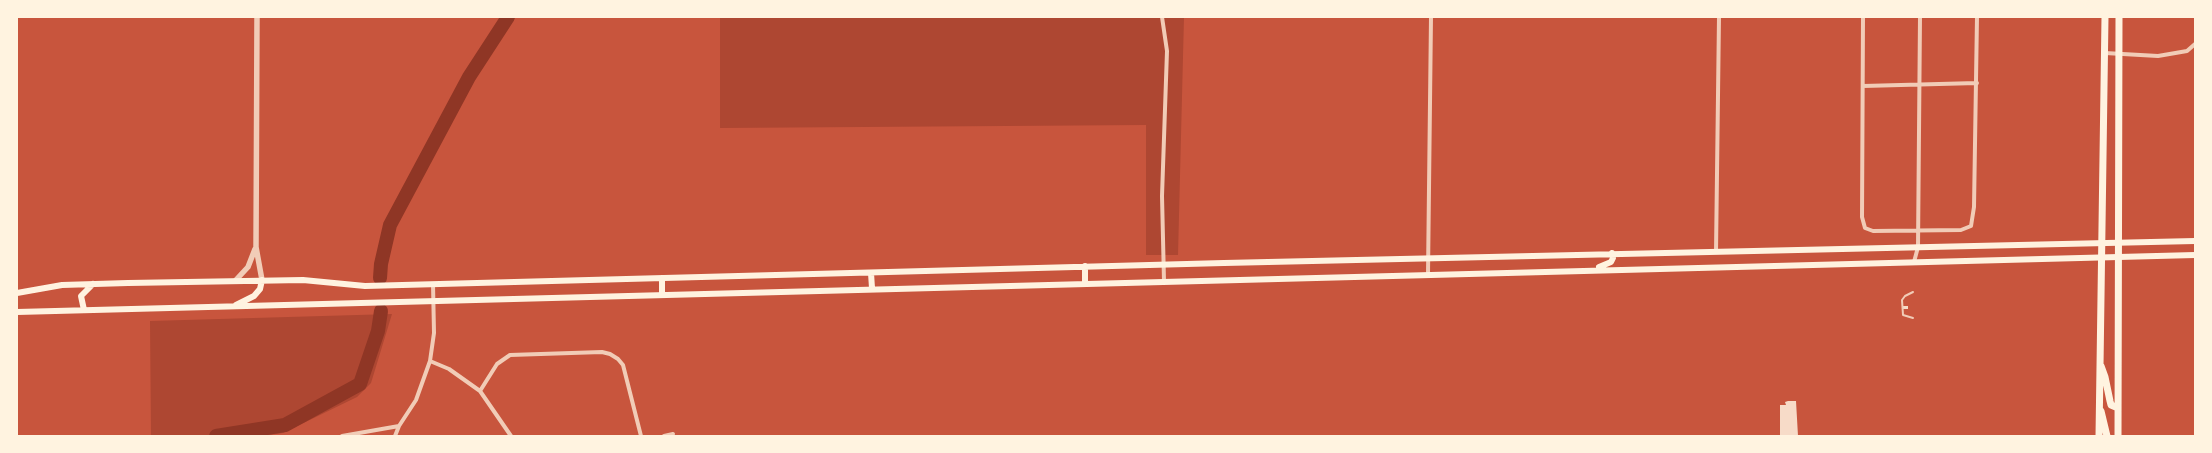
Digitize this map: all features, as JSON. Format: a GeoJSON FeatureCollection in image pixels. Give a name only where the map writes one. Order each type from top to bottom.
{"type":"FeatureCollection","features":[{"type":"Feature","properties":{"kind":"main road"},"geometry":{"type":"LineString","coordinates":[[2099,436],[2105,17]]}},
{"type":"Feature","properties":{"kind":"main road"},"geometry":{"type":"LineString","coordinates":[[2118,436],[2118,54],[2120,17]]}},
{"type":"Feature","properties":{"kind":"main road"},"geometry":{"type":"LineString","coordinates":[[17,293],[55,286],[93,284],[312,280],[365,286],[1164,264],[2195,241]]}},
{"type":"Feature","properties":{"kind":"main road"},"geometry":{"type":"LineString","coordinates":[[1578,270],[1609,264],[1613,258],[1612,253]]}},
{"type":"Feature","properties":{"kind":"main road"},"geometry":{"type":"LineString","coordinates":[[17,312],[872,288],[2195,255]]}},
{"type":"Feature","properties":{"kind":"main road"},"geometry":{"type":"LineString","coordinates":[[1085,266],[1086,283]]}},
{"type":"Feature","properties":{"kind":"main road"},"geometry":{"type":"LineString","coordinates":[[871,273],[872,288]]}},
{"type":"Feature","properties":{"kind":"main road"},"geometry":{"type":"LineString","coordinates":[[662,278],[662,294]]}},
{"type":"Feature","properties":{"kind":"main road"},"geometry":{"type":"LineString","coordinates":[[231,307],[254,296],[260,290],[262,280]]}},
{"type":"Feature","properties":{"kind":"main road"},"geometry":{"type":"LineString","coordinates":[[84,310],[81,296],[93,284]]}},
{"type":"Feature","properties":{"kind":"main road"},"geometry":{"type":"LineString","coordinates":[[2100,363],[2105,376],[2111,405],[2118,408]]}},
{"type":"Feature","properties":{"kind":"main road"},"geometry":{"type":"LineString","coordinates":[[2100,409],[2104,414],[2107,436]]}},
{"type":"Feature","properties":{"kind":"street"},"geometry":{"type":"LineString","coordinates":[[257,17],[256,247],[262,280]]}},
{"type":"Feature","properties":{"kind":"street"},"geometry":{"type":"LineString","coordinates":[[1162,17],[1167,51],[1162,196],[1164,281]]}},
{"type":"Feature","properties":{"kind":"street"},"geometry":{"type":"LineString","coordinates":[[1428,274],[1432,17]]}},
{"type":"Feature","properties":{"kind":"street"},"geometry":{"type":"LineString","coordinates":[[1716,252],[1719,17]]}},
{"type":"Feature","properties":{"kind":"street"},"geometry":{"type":"LineString","coordinates":[[1862,17],[1863,225],[1869,230],[1961,230],[1971,226],[1974,206],[1977,17]]}},
{"type":"Feature","properties":{"kind":"street"},"geometry":{"type":"LineString","coordinates":[[1914,262],[1918,246],[1920,17]]}},
{"type":"Feature","properties":{"kind":"street"},"geometry":{"type":"LineString","coordinates":[[2105,53],[2158,56],[2181,53],[2187,51],[2195,44]]}},
{"type":"Feature","properties":{"kind":"street"},"geometry":{"type":"LineString","coordinates":[[1862,86],[1977,83]]}},
{"type":"Feature","properties":{"kind":"street"},"geometry":{"type":"LineString","coordinates":[[235,281],[250,264],[256,247]]}},
{"type":"Feature","properties":{"kind":"street"},"geometry":{"type":"LineString","coordinates":[[395,436],[399,426],[416,400],[430,360],[434,333],[433,284]]}},
{"type":"Feature","properties":{"kind":"street"},"geometry":{"type":"LineString","coordinates":[[480,391],[497,364],[510,355],[605,352],[618,359],[623,365],[641,436]]}},
{"type":"Feature","properties":{"kind":"street"},"geometry":{"type":"LineString","coordinates":[[430,360],[449,370],[480,391],[511,436]]}},
{"type":"Feature","properties":{"kind":"street"},"geometry":{"type":"LineString","coordinates":[[342,436],[399,426]]}},
{"type":"Feature","properties":{"kind":"street"},"geometry":{"type":"LineString","coordinates":[[664,436],[673,434]]}},
{"type":"Feature","properties":{"kind":"lane"},"geometry":{"type":"LineString","coordinates":[[1913,292],[1904,297],[1902,306],[1903,315],[1914,318]]}},
{"type":"Feature","properties":{"kind":"shaded area"},"geometry":{"type":"Polygon","coordinates":[[[720,17],[1184,17],[1178,255],[1146,255],[1146,125],[720,128],[720,17]]]}},
{"type":"Feature","properties":{"kind":"shaded area"},"geometry":{"type":"Polygon","coordinates":[[[392,314],[371,383],[357,397],[283,433],[263,436],[151,436],[150,321],[392,314]]]}},
{"type":"Feature","properties":{"kind":"building"},"geometry":{"type":"Polygon","coordinates":[[[1903,306],[1908,306],[1908,309],[1903,309],[1903,306]]]}},
{"type":"Feature","properties":{"kind":"building"},"geometry":{"type":"Polygon","coordinates":[[[1796,401],[1798,436],[1780,436],[1780,405],[1786,405],[1785,402],[1796,401]]]}},
{"type":"Feature","properties":{"kind":"waterway"},"geometry":{"type":"LineString","coordinates":[[380,278],[381,264],[390,225],[469,77],[508,17]]}},
{"type":"Feature","properties":{"kind":"waterway"},"geometry":{"type":"LineString","coordinates":[[216,436],[285,425],[360,384],[378,331],[381,311]]}}]}
